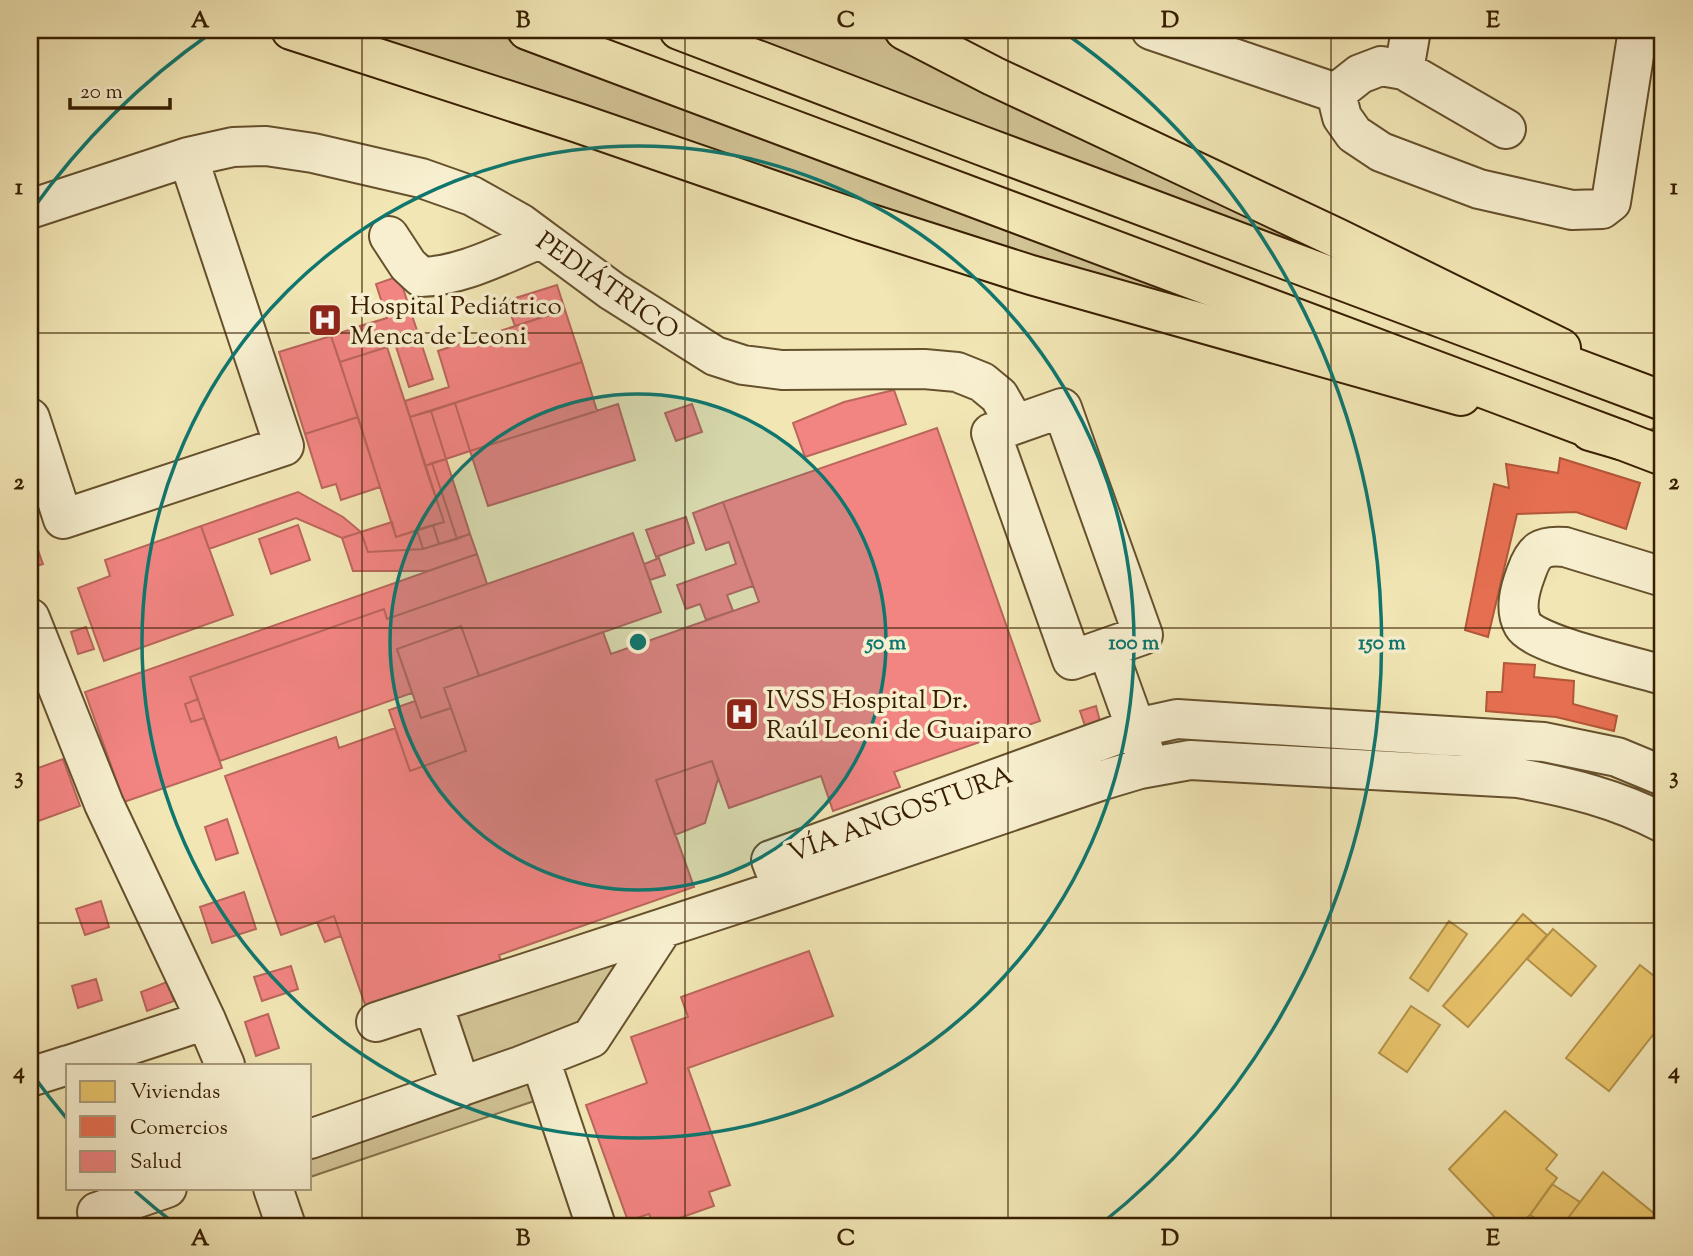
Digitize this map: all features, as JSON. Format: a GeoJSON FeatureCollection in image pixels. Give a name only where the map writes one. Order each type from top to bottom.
{"type":"FeatureCollection","features":[{"type":"Feature","properties":{"kind":"main road"},"geometry":{"type":"LineString","coordinates":[[291,30],[565,118],[862,221],[1031,275],[1621,440]]}},
{"type":"Feature","properties":{"kind":"main road"},"geometry":{"type":"LineString","coordinates":[[527,30],[1663,456]]}},
{"type":"Feature","properties":{"kind":"main road"},"geometry":{"type":"LineString","coordinates":[[679,30],[1663,400]]}},
{"type":"Feature","properties":{"kind":"main road"},"geometry":{"type":"LineString","coordinates":[[904,30],[993,76],[1337,238],[1663,400]]}},
{"type":"Feature","properties":{"kind":"street"},"geometry":{"type":"LineString","coordinates":[[1151,30],[1336,93]]}},
{"type":"Feature","properties":{"kind":"street"},"geometry":{"type":"LineString","coordinates":[[1404,70],[1411,30]]}},
{"type":"Feature","properties":{"kind":"street"},"geometry":{"type":"LineString","coordinates":[[1336,93],[1342,117],[1354,134],[1381,152],[1479,189],[1572,210],[1602,209],[1611,202],[1638,30]]}},
{"type":"Feature","properties":{"kind":"street"},"geometry":{"type":"LineString","coordinates":[[1336,93],[1360,74],[1381,66],[1404,70],[1506,129]]}},
{"type":"Feature","properties":{"kind":"street","name":"PEDIÁTRICO"},"geometry":{"type":"LineString","coordinates":[[30,209],[188,157],[233,147],[266,146],[313,153],[421,178],[472,196],[520,223],[612,291],[715,356],[743,365],[782,370],[924,369],[957,372],[982,382],[999,396],[1015,425]]}},
{"type":"Feature","properties":{"kind":"street"},"geometry":{"type":"LineString","coordinates":[[30,418],[63,519],[284,446],[188,157]]}},
{"type":"Feature","properties":{"kind":"street"},"geometry":{"type":"LineString","coordinates":[[388,236],[408,265],[421,277],[462,270],[540,239]]}},
{"type":"Feature","properties":{"kind":"street"},"geometry":{"type":"LineString","coordinates":[[1062,408],[1143,635],[1107,648],[1072,660],[991,433],[1062,408]]}},
{"type":"Feature","properties":{"kind":"street"},"geometry":{"type":"LineString","coordinates":[[1663,577],[1565,547],[1549,546],[1537,551],[1530,563],[1519,599],[1519,614],[1523,626],[1530,634],[1549,643],[1663,675]]}},
{"type":"Feature","properties":{"kind":"street"},"geometry":{"type":"LineString","coordinates":[[30,618],[104,804],[225,1064]]}},
{"type":"Feature","properties":{"kind":"street"},"geometry":{"type":"LineString","coordinates":[[1107,648],[1151,767]]}},
{"type":"Feature","properties":{"kind":"street","name":"VÍA ANGOSTURA"},"geometry":{"type":"LineString","coordinates":[[1663,776],[1617,757],[1544,742],[1177,719],[1136,728],[771,860],[782,889],[1100,781],[1151,767],[1191,760],[1518,778],[1568,786],[1616,801],[1663,823]]}},
{"type":"Feature","properties":{"kind":"street"},"geometry":{"type":"LineString","coordinates":[[1518,778],[1544,742]]}},
{"type":"Feature","properties":{"kind":"street"},"geometry":{"type":"LineString","coordinates":[[376,1022],[782,889]]}},
{"type":"Feature","properties":{"kind":"street"},"geometry":{"type":"LineString","coordinates":[[312,1138],[540,1059],[591,1038],[663,928]]}},
{"type":"Feature","properties":{"kind":"street"},"geometry":{"type":"LineString","coordinates":[[433,1004],[461,1087]]}},
{"type":"Feature","properties":{"kind":"street"},"geometry":{"type":"LineString","coordinates":[[75,1064],[140,1054],[206,1020]]}},
{"type":"Feature","properties":{"kind":"street"},"geometry":{"type":"LineString","coordinates":[[540,1059],[596,1226]]}},
{"type":"Feature","properties":{"kind":"street"},"geometry":{"type":"LineString","coordinates":[[30,1077],[66,1066]]}},
{"type":"Feature","properties":{"kind":"street"},"geometry":{"type":"LineString","coordinates":[[100,1219],[163,1190]]}},
{"type":"Feature","properties":{"kind":"street"},"geometry":{"type":"LineString","coordinates":[[274,1190],[286,1226]]}},
{"type":"Feature","properties":{"kind":"shaded area"},"geometry":{"type":"Polygon","coordinates":[[[291,30],[527,30],[1621,440],[1663,425],[1663,456],[291,30]]]}},
{"type":"Feature","properties":{"kind":"shaded area"},"geometry":{"type":"Polygon","coordinates":[[[679,30],[904,30],[1663,398],[679,30]]]}},
{"type":"Feature","properties":{"kind":"shaded area"},"geometry":{"type":"Polygon","coordinates":[[[663,928],[591,1038],[540,1059],[552,1095],[312,1176],[312,1138],[460,1087],[433,1004],[663,928]]]}},
{"type":"Feature","properties":{"kind":"building: Viviendas"},"geometry":{"type":"Polygon","coordinates":[[[1523,914],[1547,935],[1468,1027],[1443,1006],[1523,914]]]}},
{"type":"Feature","properties":{"kind":"building: Viviendas"},"geometry":{"type":"Polygon","coordinates":[[[1449,921],[1467,934],[1428,991],[1410,978],[1449,921]]]}},
{"type":"Feature","properties":{"kind":"building: Viviendas"},"geometry":{"type":"Polygon","coordinates":[[[1553,929],[1596,966],[1571,996],[1527,959],[1553,929]]]}},
{"type":"Feature","properties":{"kind":"building: Viviendas"},"geometry":{"type":"Polygon","coordinates":[[[1640,965],[1663,983],[1663,1022],[1609,1091],[1566,1058],[1640,965]]]}},
{"type":"Feature","properties":{"kind":"building: Viviendas"},"geometry":{"type":"Polygon","coordinates":[[[1411,1006],[1440,1025],[1407,1072],[1379,1053],[1411,1006]]]}},
{"type":"Feature","properties":{"kind":"building: Viviendas"},"geometry":{"type":"Polygon","coordinates":[[[1505,1111],[1557,1155],[1546,1169],[1557,1178],[1530,1215],[1517,1226],[1503,1226],[1449,1169],[1505,1111]]]}},
{"type":"Feature","properties":{"kind":"building: Viviendas"},"geometry":{"type":"Polygon","coordinates":[[[1603,1172],[1661,1219],[1655,1226],[1562,1226],[1603,1172]]]}},
{"type":"Feature","properties":{"kind":"building: Viviendas"},"geometry":{"type":"Polygon","coordinates":[[[1552,1184],[1580,1202],[1562,1226],[1547,1226],[1530,1215],[1552,1184]]]}},
{"type":"Feature","properties":{"kind":"building: Comercios"},"geometry":{"type":"Polygon","coordinates":[[[1560,458],[1640,483],[1626,529],[1576,512],[1517,514],[1488,637],[1465,630],[1494,484],[1509,488],[1506,464],[1558,473],[1560,458]]]}},
{"type":"Feature","properties":{"kind":"building: Comercios"},"geometry":{"type":"Polygon","coordinates":[[[1504,663],[1535,665],[1534,677],[1574,681],[1573,704],[1617,716],[1614,731],[1556,717],[1486,711],[1487,692],[1502,692],[1504,663]]]}},
{"type":"Feature","properties":{"kind":"building: Salud"},"geometry":{"type":"Polygon","coordinates":[[[399,276],[433,379],[409,387],[391,331],[364,339],[360,326],[387,318],[376,284],[399,276]]]}},
{"type":"Feature","properties":{"kind":"building: Salud"},"geometry":{"type":"Polygon","coordinates":[[[557,285],[565,310],[515,326],[506,301],[557,285]]]}},
{"type":"Feature","properties":{"kind":"building: Salud"},"geometry":{"type":"Polygon","coordinates":[[[565,310],[582,362],[410,417],[405,401],[449,387],[438,351],[565,310]]]}},
{"type":"Feature","properties":{"kind":"building: Salud"},"geometry":{"type":"Polygon","coordinates":[[[360,326],[364,339],[383,333],[387,347],[340,362],[331,336],[360,326]]]}},
{"type":"Feature","properties":{"kind":"building: Salud"},"geometry":{"type":"Polygon","coordinates":[[[331,336],[358,417],[305,434],[279,352],[331,336]]]}},
{"type":"Feature","properties":{"kind":"building: Salud"},"geometry":{"type":"Polygon","coordinates":[[[387,347],[444,522],[396,537],[340,362],[387,347]]]}},
{"type":"Feature","properties":{"kind":"building: Salud"},"geometry":{"type":"Polygon","coordinates":[[[582,362],[597,411],[470,451],[455,403],[582,362]]]}},
{"type":"Feature","properties":{"kind":"building: Salud"},"geometry":{"type":"Polygon","coordinates":[[[894,390],[906,424],[805,457],[793,423],[844,402],[894,390]]]}},
{"type":"Feature","properties":{"kind":"building: Salud"},"geometry":{"type":"Polygon","coordinates":[[[455,403],[470,451],[446,459],[431,411],[455,403]]]}},
{"type":"Feature","properties":{"kind":"building: Salud"},"geometry":{"type":"Polygon","coordinates":[[[618,404],[635,460],[488,506],[470,451],[618,404]]]}},
{"type":"Feature","properties":{"kind":"building: Salud"},"geometry":{"type":"Polygon","coordinates":[[[692,404],[702,432],[676,441],[665,413],[692,404]]]}},
{"type":"Feature","properties":{"kind":"building: Salud"},"geometry":{"type":"Polygon","coordinates":[[[431,411],[446,459],[425,466],[410,417],[431,411]]]}},
{"type":"Feature","properties":{"kind":"building: Salud"},"geometry":{"type":"Polygon","coordinates":[[[358,417],[380,487],[341,500],[336,484],[322,488],[305,434],[358,417]]]}},
{"type":"Feature","properties":{"kind":"building: Salud"},"geometry":{"type":"Polygon","coordinates":[[[937,428],[1040,721],[894,772],[900,787],[833,811],[821,776],[729,808],[712,761],[656,780],[694,887],[499,955],[503,966],[368,1013],[334,916],[281,935],[225,776],[336,737],[339,748],[395,728],[410,771],[466,751],[444,688],[603,632],[611,654],[759,602],[723,502],[937,428]]]}},
{"type":"Feature","properties":{"kind":"building: Salud"},"geometry":{"type":"Polygon","coordinates":[[[446,459],[470,534],[457,539],[432,463],[446,459]]]}},
{"type":"Feature","properties":{"kind":"building: Salud"},"geometry":{"type":"Polygon","coordinates":[[[432,463],[457,539],[439,544],[433,525],[444,522],[425,466],[432,463]]]}},
{"type":"Feature","properties":{"kind":"building: Salud"},"geometry":{"type":"Polygon","coordinates":[[[298,492],[343,517],[361,532],[342,538],[296,518],[209,549],[201,526],[298,492]]]}},
{"type":"Feature","properties":{"kind":"building: Salud"},"geometry":{"type":"Polygon","coordinates":[[[723,502],[753,586],[727,595],[733,611],[706,620],[700,604],[686,609],[677,585],[736,564],[729,542],[706,550],[693,513],[723,502]]]}},
{"type":"Feature","properties":{"kind":"building: Salud"},"geometry":{"type":"Polygon","coordinates":[[[686,517],[694,543],[656,557],[646,530],[686,517]]]}},
{"type":"Feature","properties":{"kind":"building: Salud"},"geometry":{"type":"Polygon","coordinates":[[[392,522],[396,537],[417,530],[423,549],[368,552],[361,532],[392,522]]]}},
{"type":"Feature","properties":{"kind":"building: Salud"},"geometry":{"type":"Polygon","coordinates":[[[298,525],[310,560],[271,574],[259,539],[298,525]]]}},
{"type":"Feature","properties":{"kind":"building: Salud"},"geometry":{"type":"Polygon","coordinates":[[[433,525],[439,544],[423,549],[417,530],[433,525]]]}},
{"type":"Feature","properties":{"kind":"building: Salud"},"geometry":{"type":"Polygon","coordinates":[[[201,526],[233,615],[104,661],[78,588],[110,576],[105,560],[201,526]]]}},
{"type":"Feature","properties":{"kind":"building: Salud"},"geometry":{"type":"Polygon","coordinates":[[[361,532],[368,552],[423,549],[470,534],[477,554],[428,571],[353,571],[342,538],[361,532]]]}},
{"type":"Feature","properties":{"kind":"building: Salud"},"geometry":{"type":"Polygon","coordinates":[[[633,533],[661,612],[479,676],[461,626],[397,649],[412,693],[220,761],[190,677],[384,609],[387,619],[633,533]]]}},
{"type":"Feature","properties":{"kind":"building: Salud"},"geometry":{"type":"Polygon","coordinates":[[[34,539],[43,564],[30,568],[30,540],[34,539]]]}},
{"type":"Feature","properties":{"kind":"building: Salud"},"geometry":{"type":"Polygon","coordinates":[[[477,554],[487,584],[387,619],[384,609],[190,677],[198,699],[185,704],[191,722],[204,718],[222,768],[124,802],[85,692],[477,554]]]}},
{"type":"Feature","properties":{"kind":"building: Salud"},"geometry":{"type":"Polygon","coordinates":[[[659,558],[665,575],[650,580],[644,564],[659,558]]]}},
{"type":"Feature","properties":{"kind":"building: Salud"},"geometry":{"type":"Polygon","coordinates":[[[461,626],[479,676],[444,688],[451,708],[421,718],[397,649],[461,626]]]}},
{"type":"Feature","properties":{"kind":"building: Salud"},"geometry":{"type":"Polygon","coordinates":[[[86,627],[94,649],[78,654],[71,632],[86,627]]]}},
{"type":"Feature","properties":{"kind":"building: Salud"},"geometry":{"type":"Polygon","coordinates":[[[198,699],[204,718],[191,722],[185,704],[198,699]]]}},
{"type":"Feature","properties":{"kind":"building: Salud"},"geometry":{"type":"Polygon","coordinates":[[[415,701],[421,718],[451,708],[466,751],[410,771],[389,710],[415,701]]]}},
{"type":"Feature","properties":{"kind":"building: Salud"},"geometry":{"type":"Polygon","coordinates":[[[1096,706],[1101,725],[1086,729],[1080,711],[1096,706]]]}},
{"type":"Feature","properties":{"kind":"building: Salud"},"geometry":{"type":"Polygon","coordinates":[[[63,759],[80,806],[30,824],[30,771],[63,759]]]}},
{"type":"Feature","properties":{"kind":"building: Salud"},"geometry":{"type":"Polygon","coordinates":[[[712,761],[718,779],[705,823],[675,835],[656,780],[712,761]]]}},
{"type":"Feature","properties":{"kind":"building: Salud"},"geometry":{"type":"Polygon","coordinates":[[[227,819],[238,853],[216,860],[205,827],[227,819]]]}},
{"type":"Feature","properties":{"kind":"building: Salud"},"geometry":{"type":"Polygon","coordinates":[[[244,892],[256,929],[212,943],[200,907],[244,892]]]}},
{"type":"Feature","properties":{"kind":"building: Salud"},"geometry":{"type":"Polygon","coordinates":[[[101,901],[109,927],[85,935],[76,909],[101,901]]]}},
{"type":"Feature","properties":{"kind":"building: Salud"},"geometry":{"type":"Polygon","coordinates":[[[334,916],[341,936],[325,942],[317,922],[334,916]]]}},
{"type":"Feature","properties":{"kind":"building: Salud"},"geometry":{"type":"Polygon","coordinates":[[[809,951],[833,1016],[688,1068],[730,1185],[709,1192],[714,1206],[657,1226],[654,1226],[649,1214],[628,1221],[586,1105],[647,1083],[631,1037],[688,1017],[681,997],[809,951]]]}},
{"type":"Feature","properties":{"kind":"building: Salud"},"geometry":{"type":"Polygon","coordinates":[[[291,966],[298,989],[262,1001],[254,977],[291,966]]]}},
{"type":"Feature","properties":{"kind":"building: Salud"},"geometry":{"type":"Polygon","coordinates":[[[96,979],[102,1000],[78,1008],[72,986],[96,979]]]}},
{"type":"Feature","properties":{"kind":"building: Salud"},"geometry":{"type":"Polygon","coordinates":[[[167,982],[174,1001],[147,1011],[141,992],[167,982]]]}},
{"type":"Feature","properties":{"kind":"building: Salud"},"geometry":{"type":"Polygon","coordinates":[[[268,1014],[279,1048],[256,1056],[245,1022],[268,1014]]]}},
{"type":"Feature","properties":{"kind":"place","name":"Hospital Pediátrico Menca de Leoni"},"geometry":{"type":"Point","coordinates":[325,320]}},
{"type":"Feature","properties":{"kind":"place","name":"IVSS Hospital Dr. Raúl Leoni de Guaiparo"},"geometry":{"type":"Point","coordinates":[742,714]}}]}
